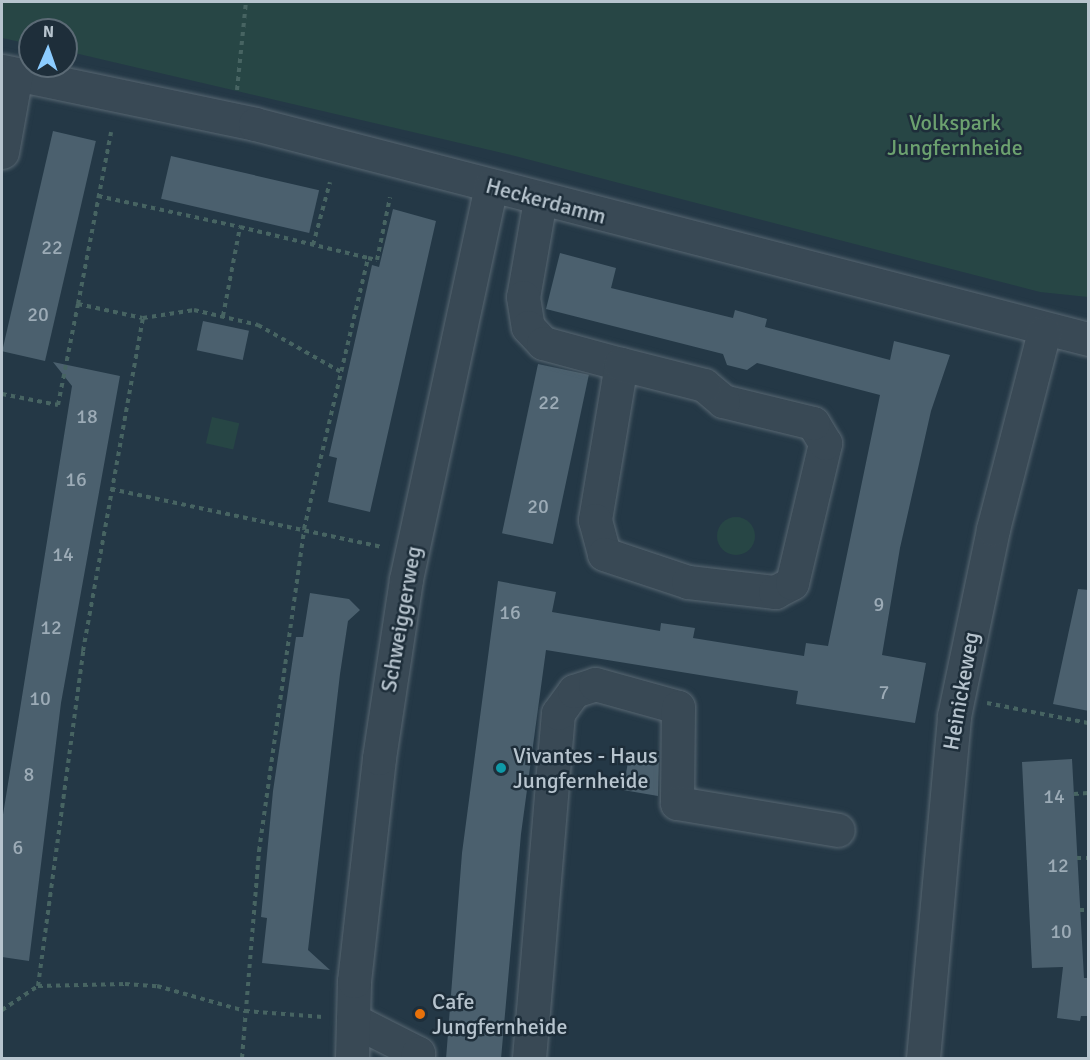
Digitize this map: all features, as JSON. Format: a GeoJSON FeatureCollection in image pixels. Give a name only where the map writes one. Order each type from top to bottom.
{"type":"FeatureCollection","features":[{"type":"Feature","properties":{"kind":"street"},"geometry":{"type":"LineString","coordinates":[[2,152],[9,72]]}},
{"type":"Feature","properties":{"kind":"street","name":"Heckerdamm"},"geometry":{"type":"LineString","coordinates":[[9,72],[255,124],[1044,332],[1089,339]]}},
{"type":"Feature","properties":{"kind":"street","name":"Schweiggerweg"},"geometry":{"type":"LineString","coordinates":[[352,1059],[353,1020],[379,759],[411,553],[491,187]]}},
{"type":"Feature","properties":{"kind":"street"},"geometry":{"type":"LineString","coordinates":[[540,200],[525,277],[528,327],[543,343],[704,385],[723,401],[813,423],[825,443],[792,583],[775,592],[688,582],[604,554],[595,520],[621,364]]}},
{"type":"Feature","properties":{"kind":"street","name":"Heinickeweg"},"geometry":{"type":"LineString","coordinates":[[923,1059],[957,698],[993,529],[1044,332]]}},
{"type":"Feature","properties":{"kind":"street"},"geometry":{"type":"LineString","coordinates":[[529,1059],[558,713],[574,691],[595,684],[678,707],[677,803],[838,830]]}},
{"type":"Feature","properties":{"kind":"street"},"geometry":{"type":"LineString","coordinates":[[353,1020],[418,1053],[417,1059]]}},
{"type":"Feature","properties":{"kind":"path"},"geometry":{"type":"LineString","coordinates":[[244,57],[246,2]]}},
{"type":"Feature","properties":{"kind":"path"},"geometry":{"type":"LineString","coordinates":[[2,394],[58,405],[111,132]]}},
{"type":"Feature","properties":{"kind":"path"},"geometry":{"type":"LineString","coordinates":[[313,245],[330,182]]}},
{"type":"Feature","properties":{"kind":"path"},"geometry":{"type":"LineString","coordinates":[[98,196],[377,260],[390,197]]}},
{"type":"Feature","properties":{"kind":"path"},"geometry":{"type":"LineString","coordinates":[[223,316],[240,227]]}},
{"type":"Feature","properties":{"kind":"path"},"geometry":{"type":"LineString","coordinates":[[242,1059],[260,841],[304,529],[368,258]]}},
{"type":"Feature","properties":{"kind":"path"},"geometry":{"type":"LineString","coordinates":[[78,304],[143,318],[194,310],[258,325],[341,372]]}},
{"type":"Feature","properties":{"kind":"path"},"geometry":{"type":"LineString","coordinates":[[38,986],[64,773],[111,489],[143,318]]}},
{"type":"Feature","properties":{"kind":"path"},"geometry":{"type":"LineString","coordinates":[[111,489],[219,516],[304,529],[411,553]]}},
{"type":"Feature","properties":{"kind":"path"},"geometry":{"type":"LineString","coordinates":[[957,698],[1089,723]]}},
{"type":"Feature","properties":{"kind":"path"},"geometry":{"type":"LineString","coordinates":[[1074,794],[1089,793]]}},
{"type":"Feature","properties":{"kind":"path"},"geometry":{"type":"LineString","coordinates":[[1077,858],[1089,858]]}},
{"type":"Feature","properties":{"kind":"path"},"geometry":{"type":"LineString","coordinates":[[1080,910],[1089,910]]}},
{"type":"Feature","properties":{"kind":"path"},"geometry":{"type":"LineString","coordinates":[[2,1010],[38,986],[157,986],[245,1011],[353,1020]]}},
{"type":"Feature","properties":{"kind":"green space","name":"Volkspark Jungfernheide"},"geometry":{"type":"Polygon","coordinates":[[[2,2],[1088,2],[1088,297],[1040,292],[511,155],[78,54],[78,18],[18,18],[18,41],[2,38],[2,2]]]}},
{"type":"Feature","properties":{"kind":"green space"},"geometry":{"type":"Polygon","coordinates":[[[212,417],[239,423],[233,450],[206,443],[212,417]]]}},
{"type":"Feature","properties":{"kind":"green space"},"geometry":{"type":"Polygon","coordinates":[[[736,517],[749,523],[755,536],[749,549],[736,555],[723,549],[717,536],[723,523],[736,517]]]}},
{"type":"Feature","properties":{"kind":"building"},"geometry":{"type":"Polygon","coordinates":[[[53,131],[96,141],[45,361],[2,351],[53,131]]]}},
{"type":"Feature","properties":{"kind":"building"},"geometry":{"type":"Polygon","coordinates":[[[171,156],[319,190],[309,233],[161,199],[171,156]]]}},
{"type":"Feature","properties":{"kind":"building"},"geometry":{"type":"Polygon","coordinates":[[[393,209],[436,221],[370,512],[328,502],[337,458],[329,456],[372,265],[379,267],[393,209]]]}},
{"type":"Feature","properties":{"kind":"building"},"geometry":{"type":"Polygon","coordinates":[[[560,253],[616,268],[611,288],[733,318],[735,310],[767,319],[765,327],[890,360],[894,341],[950,355],[931,411],[900,548],[882,655],[926,663],[915,723],[796,704],[798,691],[546,650],[521,834],[501,1059],[446,1059],[462,853],[498,581],[556,592],[552,612],[660,631],[661,623],[695,628],[693,638],[804,656],[806,643],[828,646],[880,395],[757,363],[747,370],[727,365],[723,354],[546,309],[560,253]]]}},
{"type":"Feature","properties":{"kind":"building"},"geometry":{"type":"Polygon","coordinates":[[[203,321],[249,331],[243,360],[197,350],[203,321]]]}},
{"type":"Feature","properties":{"kind":"building"},"geometry":{"type":"Polygon","coordinates":[[[53,362],[120,376],[61,703],[29,961],[2,957],[2,821],[72,386],[53,362]]]}},
{"type":"Feature","properties":{"kind":"building"},"geometry":{"type":"Polygon","coordinates":[[[538,364],[589,375],[553,544],[502,533],[538,364]]]}},
{"type":"Feature","properties":{"kind":"building"},"geometry":{"type":"Polygon","coordinates":[[[1078,589],[1089,590],[1089,711],[1053,704],[1078,589]]]}},
{"type":"Feature","properties":{"kind":"building"},"geometry":{"type":"Polygon","coordinates":[[[310,593],[349,599],[360,610],[348,621],[308,950],[330,970],[262,963],[267,918],[261,917],[273,791],[296,637],[303,637],[310,593]]]}},
{"type":"Feature","properties":{"kind":"building"},"geometry":{"type":"Polygon","coordinates":[[[630,751],[659,756],[658,796],[623,790],[630,751]]]}},
{"type":"Feature","properties":{"kind":"building"},"geometry":{"type":"Polygon","coordinates":[[[1072,759],[1084,978],[1089,978],[1089,1016],[1081,1016],[1080,1021],[1057,1018],[1063,967],[1032,968],[1022,762],[1072,759]]]}},
{"type":"Feature","properties":{"kind":"place","name":"Vivantes - Haus Jungfernheide"},"geometry":{"type":"Point","coordinates":[501,768]}},
{"type":"Feature","properties":{"kind":"place","name":"Cafe Jungfernheide"},"geometry":{"type":"Point","coordinates":[420,1014]}}]}
